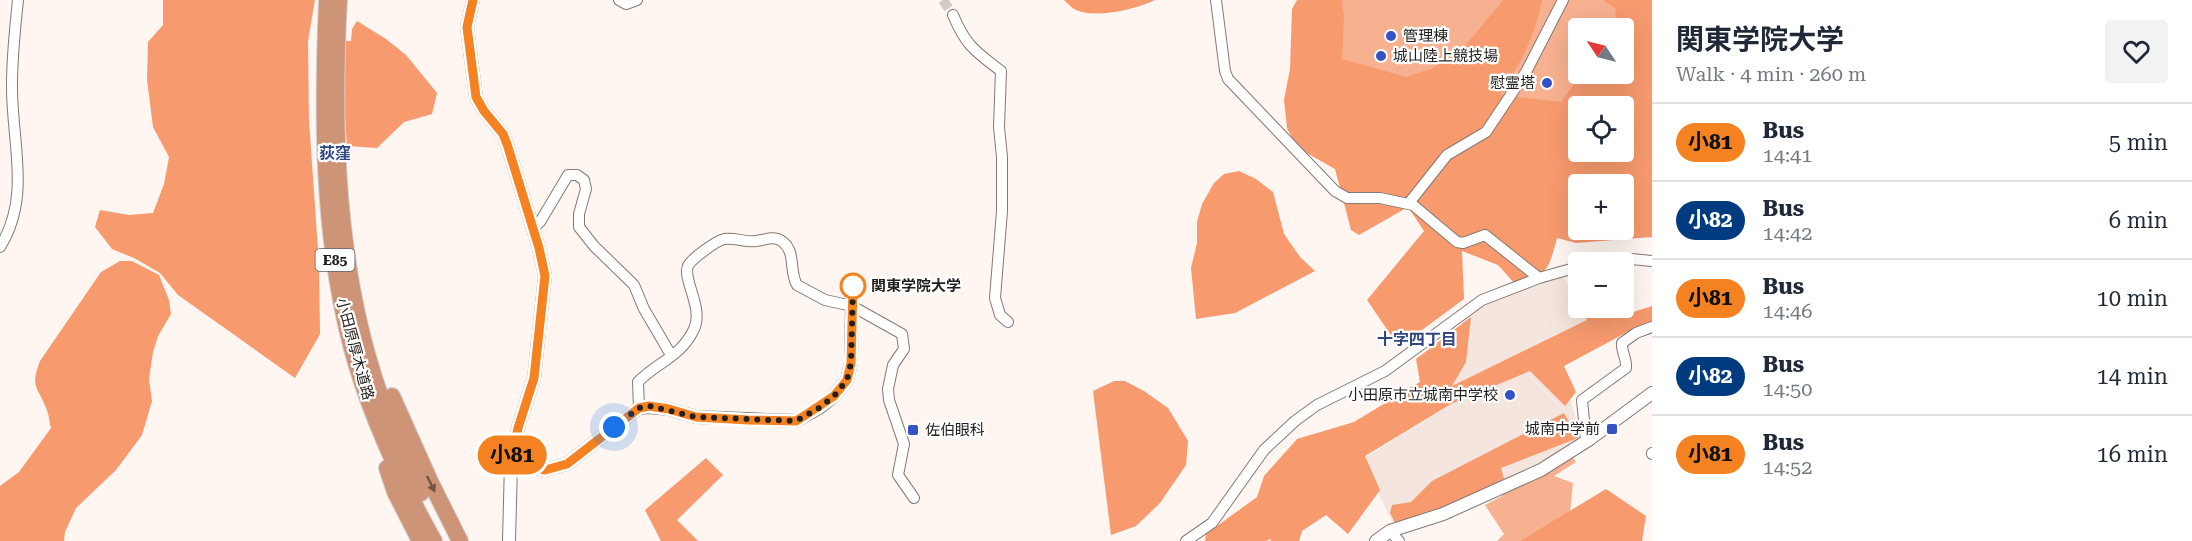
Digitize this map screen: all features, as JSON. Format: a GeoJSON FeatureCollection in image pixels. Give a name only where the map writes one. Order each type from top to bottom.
{"type":"FeatureCollection","features":[{"type":"Feature","properties":{"kind":"highway","name":"小田原厚木道路"},"geometry":{"type":"LineString","coordinates":[[327,0],[324,72],[326,155],[339,293],[352,349],[386,444],[420,504],[447,541]]}},
{"type":"Feature","properties":{"kind":"highway","name":"小田原厚木道路"},"geometry":{"type":"LineString","coordinates":[[339,0],[336,111],[344,231],[364,340],[379,391],[434,541]]}},
{"type":"Feature","properties":{"kind":"highway"},"geometry":{"type":"LineString","coordinates":[[344,231],[361,297],[391,394],[460,541]]}},
{"type":"Feature","properties":{"kind":"highway"},"geometry":{"type":"LineString","coordinates":[[367,396],[376,438],[395,492],[420,541]]}},
{"type":"Feature","properties":{"kind":"street"},"geometry":{"type":"LineString","coordinates":[[0,247],[16,212],[18,171],[12,85],[18,0]]}},
{"type":"Feature","properties":{"kind":"street"},"geometry":{"type":"LineString","coordinates":[[472,0],[467,27],[476,97],[503,134],[507,144],[544,269],[545,285],[534,378],[518,428],[511,463],[509,541]]}},
{"type":"Feature","properties":{"kind":"street"},"geometry":{"type":"LineString","coordinates":[[619,0],[626,4],[638,0]]}},
{"type":"Feature","properties":{"kind":"street"},"geometry":{"type":"LineString","coordinates":[[1216,0],[1225,70],[1235,88],[1335,190],[1347,198],[1380,198],[1409,203],[1417,207],[1457,242],[1463,243],[1485,235],[1539,278]]}},
{"type":"Feature","properties":{"kind":"street"},"geometry":{"type":"LineString","coordinates":[[1409,203],[1447,155],[1486,132],[1526,72],[1563,0]]}},
{"type":"Feature","properties":{"kind":"street"},"geometry":{"type":"LineString","coordinates":[[953,15],[959,31],[971,49],[1000,71],[1002,211],[995,298],[1000,315],[1008,322]]}},
{"type":"Feature","properties":{"kind":"street"},"geometry":{"type":"LineString","coordinates":[[532,228],[540,222],[568,175],[577,175],[584,180],[586,189],[579,214],[579,227],[594,246],[634,285],[644,309],[671,355]]}},
{"type":"Feature","properties":{"kind":"street"},"geometry":{"type":"LineString","coordinates":[[639,408],[638,382],[686,343],[695,327],[695,300],[687,274],[688,267],[701,254],[724,239],[753,242],[772,238],[781,241],[789,252],[797,285],[820,298],[852,306],[902,334],[904,349],[893,365],[888,389],[889,400],[904,444],[898,475],[914,498]]}},
{"type":"Feature","properties":{"kind":"street"},"geometry":{"type":"LineString","coordinates":[[1634,259],[1652,261]]}},
{"type":"Feature","properties":{"kind":"street"},"geometry":{"type":"LineString","coordinates":[[1186,541],[1212,523],[1264,450],[1295,421],[1317,405],[1385,370],[1482,300],[1539,278],[1568,270]]}},
{"type":"Feature","properties":{"kind":"street"},"geometry":{"type":"LineString","coordinates":[[511,463],[545,470],[567,464],[639,408],[649,406],[696,417],[796,421],[834,396],[847,380],[851,363],[852,306]]}},
{"type":"Feature","properties":{"kind":"street"},"geometry":{"type":"LineString","coordinates":[[1586,441],[1582,400],[1626,368],[1622,343],[1636,333],[1652,327]]}},
{"type":"Feature","properties":{"kind":"street"},"geometry":{"type":"LineString","coordinates":[[1376,541],[1390,531],[1443,514],[1541,470],[1586,441],[1652,393]]}},
{"type":"Feature","properties":{"kind":"street"},"geometry":{"type":"LineString","coordinates":[[1390,531],[1399,541]]}},
{"type":"Feature","properties":{"kind":"shaded area"},"geometry":{"type":"Polygon","coordinates":[[[163,0],[315,0],[308,41],[309,121],[319,264],[320,334],[295,378],[178,295],[160,273],[112,249],[95,227],[100,210],[129,215],[153,213],[164,184],[169,157],[153,127],[147,80],[148,42],[163,25],[163,0]]]}},
{"type":"Feature","properties":{"kind":"shaded area"},"geometry":{"type":"Polygon","coordinates":[[[1064,0],[1155,0],[1128,9],[1097,14],[1077,10],[1064,0]]]}},
{"type":"Feature","properties":{"kind":"shaded area"},"geometry":{"type":"Polygon","coordinates":[[[1297,0],[1342,0],[1344,17],[1342,59],[1406,77],[1431,69],[1461,51],[1503,0],[1542,0],[1526,50],[1499,95],[1561,102],[1574,84],[1634,84],[1634,18],[1616,18],[1615,8],[1603,0],[1652,0],[1652,237],[1634,238],[1634,174],[1568,174],[1568,240],[1614,240],[1576,243],[1557,238],[1552,257],[1545,270],[1526,282],[1515,284],[1498,265],[1462,251],[1464,299],[1399,347],[1367,300],[1424,231],[1408,207],[1359,235],[1351,230],[1335,169],[1296,147],[1287,128],[1284,100],[1290,69],[1292,9],[1297,0]]]}},
{"type":"Feature","properties":{"kind":"shaded area"},"geometry":{"type":"Polygon","coordinates":[[[1303,0],[1646,0],[1652,51],[1634,134],[1634,96],[1568,96],[1568,162],[1628,162],[1625,174],[1568,174],[1568,182],[1400,150],[1303,0]]]}},
{"type":"Feature","properties":{"kind":"shaded area"},"geometry":{"type":"Polygon","coordinates":[[[357,21],[406,55],[437,93],[432,114],[404,122],[377,148],[347,146],[344,106],[344,41],[351,41],[352,29],[357,21]]]}},
{"type":"Feature","properties":{"kind":"shaded area"},"geometry":{"type":"Polygon","coordinates":[[[1239,171],[1256,179],[1273,192],[1284,234],[1300,257],[1315,271],[1235,313],[1196,319],[1191,268],[1197,243],[1197,222],[1202,204],[1214,183],[1224,174],[1239,171]]]}},
{"type":"Feature","properties":{"kind":"shaded area"},"geometry":{"type":"Polygon","coordinates":[[[120,261],[132,261],[159,275],[169,300],[171,314],[158,336],[153,352],[149,379],[152,401],[142,435],[116,470],[76,508],[65,532],[64,541],[0,541],[0,486],[19,472],[51,428],[47,410],[35,382],[40,361],[101,272],[120,261]]]}},
{"type":"Feature","properties":{"kind":"shaded area","name":"小田原市立城南中学校"},"geometry":{"type":"Polygon","coordinates":[[[1562,276],[1568,285],[1568,318],[1587,318],[1592,327],[1553,345],[1582,438],[1563,451],[1510,476],[1433,509],[1393,522],[1364,468],[1366,457],[1444,409],[1449,401],[1441,370],[1463,357],[1469,342],[1461,324],[1463,315],[1497,296],[1562,276]]]}},
{"type":"Feature","properties":{"kind":"shaded area"},"geometry":{"type":"Polygon","coordinates":[[[1652,306],[1652,322],[1631,330],[1564,366],[1576,392],[1565,406],[1530,371],[1451,404],[1365,456],[1380,490],[1348,534],[1326,515],[1302,531],[1299,541],[1271,541],[1270,539],[1266,541],[1205,541],[1206,534],[1257,497],[1264,476],[1297,439],[1354,422],[1420,382],[1416,359],[1471,317],[1466,362],[1452,386],[1587,320],[1586,318],[1634,318],[1634,312],[1652,306]]]}},
{"type":"Feature","properties":{"kind":"shaded area"},"geometry":{"type":"Polygon","coordinates":[[[1114,381],[1125,381],[1168,408],[1188,441],[1186,465],[1160,503],[1136,526],[1111,535],[1093,391],[1114,381]]]}},
{"type":"Feature","properties":{"kind":"shaded area"},"geometry":{"type":"Polygon","coordinates":[[[1564,413],[1578,438],[1501,468],[1504,479],[1441,509],[1395,523],[1390,513],[1392,505],[1411,502],[1432,481],[1564,413]]]}},
{"type":"Feature","properties":{"kind":"shaded area"},"geometry":{"type":"Polygon","coordinates":[[[706,458],[723,475],[677,520],[698,541],[661,541],[645,510],[706,458]]]}},
{"type":"Feature","properties":{"kind":"shaded area"},"geometry":{"type":"Polygon","coordinates":[[[1573,458],[1576,462],[1554,476],[1573,483],[1569,524],[1537,541],[1497,541],[1504,534],[1485,505],[1502,496],[1501,492],[1573,458]]]}},
{"type":"Feature","properties":{"kind":"shaded area"},"geometry":{"type":"Polygon","coordinates":[[[1606,489],[1646,516],[1642,541],[1520,541],[1606,489]]]}},
{"type":"Feature","properties":{"kind":"tunnel"},"geometry":{"type":"LineString","coordinates":[[943,0],[953,15]]}},
{"type":"Feature","properties":{"kind":"bus line","name":"小81"},"geometry":{"type":"LineString","coordinates":[[473,0],[467,27],[476,97],[503,134],[507,144],[539,248],[545,276],[534,378],[518,428],[511,463],[545,470],[567,464],[639,408],[649,406],[696,417],[796,421],[834,396],[847,380],[851,363],[853,286]]}},
{"type":"Feature","properties":{"kind":"place","name":"管理棟"},"geometry":{"type":"Point","coordinates":[1391,36]}},
{"type":"Feature","properties":{"kind":"place","name":"城山陸上競技場"},"geometry":{"type":"Point","coordinates":[1381,56]}},
{"type":"Feature","properties":{"kind":"place","name":"慰霊塔"},"geometry":{"type":"Point","coordinates":[1547,83]}},
{"type":"Feature","properties":{"kind":"place","name":"関東学院大学"},"geometry":{"type":"Point","coordinates":[853,286]}},
{"type":"Feature","properties":{"kind":"place","name":"小田原市立城南中学校"},"geometry":{"type":"Point","coordinates":[1510,395]}},
{"type":"Feature","properties":{"kind":"place","name":"城南中学前"},"geometry":{"type":"Point","coordinates":[1612,429]}},
{"type":"Feature","properties":{"kind":"place","name":"佐伯眼科"},"geometry":{"type":"Point","coordinates":[913,430]}},
{"type":"Feature","properties":{"kind":"district","name":"荻窪"},"geometry":{"type":"Point","coordinates":[335,153]}},
{"type":"Feature","properties":{"kind":"district","name":"十字四丁目"},"geometry":{"type":"Point","coordinates":[1417,339]}},
{"type":"Feature","properties":{"kind":"route"},"geometry":{"type":"LineString","coordinates":[[614,427],[639,408],[649,406],[696,417],[796,421],[819,408],[834,396],[847,380],[851,363],[853,286]]}}]}
